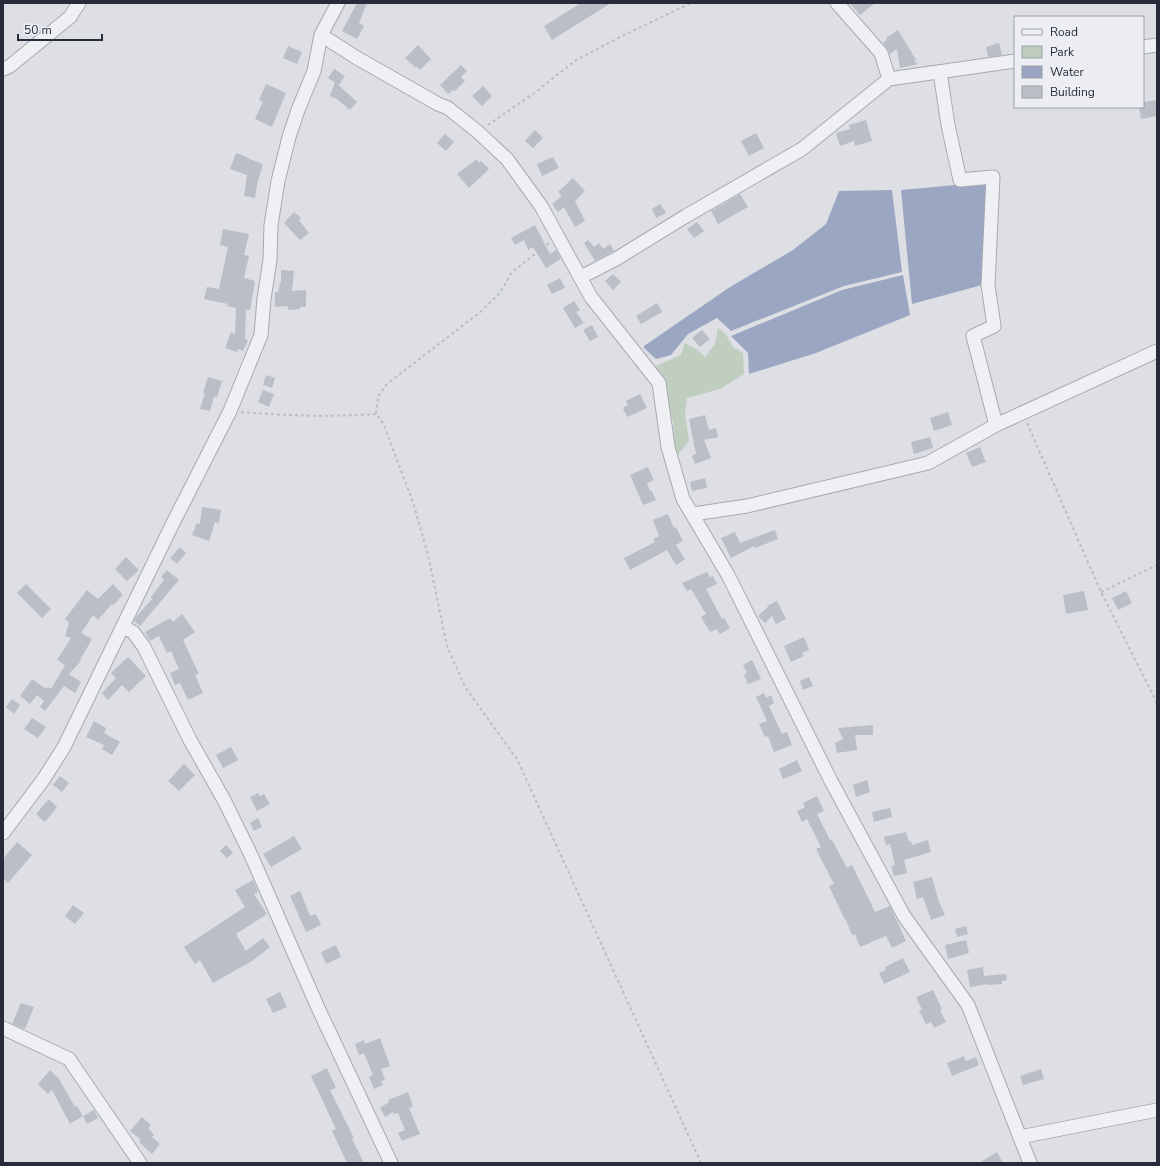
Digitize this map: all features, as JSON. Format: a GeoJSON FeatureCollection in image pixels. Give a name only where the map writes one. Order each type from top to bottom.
{"type":"FeatureCollection","features":[{"type":"Feature","properties":{"kind":"street"},"geometry":{"type":"LineString","coordinates":[[3,69],[10,66],[70,17],[79,3]]}},
{"type":"Feature","properties":{"kind":"street"},"geometry":{"type":"LineString","coordinates":[[3,833],[44,780],[64,747],[173,523],[230,411],[261,335],[264,299],[270,260],[271,225],[278,181],[289,137],[314,71],[321,35],[338,3]]}},
{"type":"Feature","properties":{"kind":"street"},"geometry":{"type":"LineString","coordinates":[[837,3],[880,53],[890,79]]}},
{"type":"Feature","properties":{"kind":"street"},"geometry":{"type":"LineString","coordinates":[[321,35],[364,62],[438,104],[448,108],[478,132],[507,159],[541,206],[591,297],[659,383],[668,447],[683,499],[728,575],[831,781],[904,916],[968,1005],[1030,1163]]}},
{"type":"Feature","properties":{"kind":"street"},"geometry":{"type":"LineString","coordinates":[[1144,47],[1157,45]]}},
{"type":"Feature","properties":{"kind":"street"},"geometry":{"type":"LineString","coordinates":[[580,277],[616,258],[802,149],[890,79],[1014,61]]}},
{"type":"Feature","properties":{"kind":"street"},"geometry":{"type":"LineString","coordinates":[[940,72],[948,125],[960,180],[993,177],[988,285],[994,326],[973,336],[996,425]]}},
{"type":"Feature","properties":{"kind":"street"},"geometry":{"type":"LineString","coordinates":[[692,514],[746,506],[928,463],[996,425],[1157,351]]}},
{"type":"Feature","properties":{"kind":"street"},"geometry":{"type":"LineString","coordinates":[[123,627],[133,632],[144,647],[190,740],[230,814],[253,860],[319,1010],[391,1163]]}},
{"type":"Feature","properties":{"kind":"street"},"geometry":{"type":"LineString","coordinates":[[3,1028],[69,1059],[140,1163]]}},
{"type":"Feature","properties":{"kind":"street"},"geometry":{"type":"LineString","coordinates":[[1020,1137],[1157,1110]]}},
{"type":"Feature","properties":{"kind":"path"},"geometry":{"type":"LineString","coordinates":[[478,132],[537,91],[576,60],[691,3]]}},
{"type":"Feature","properties":{"kind":"path"},"geometry":{"type":"LineString","coordinates":[[558,236],[512,272],[500,293],[479,312],[387,384],[378,396],[376,414],[383,423],[413,502],[428,555],[447,646],[465,687],[517,760],[701,1163]]}},
{"type":"Feature","properties":{"kind":"path"},"geometry":{"type":"LineString","coordinates":[[230,411],[290,416],[344,416],[376,414]]}},
{"type":"Feature","properties":{"kind":"path"},"geometry":{"type":"LineString","coordinates":[[1023,413],[1101,592],[1157,703]]}},
{"type":"Feature","properties":{"kind":"path"},"geometry":{"type":"LineString","coordinates":[[1101,592],[1157,564]]}},
{"type":"Feature","properties":{"kind":"green space"},"geometry":{"type":"Polygon","coordinates":[[[718,328],[725,333],[733,347],[743,353],[744,374],[720,389],[687,398],[685,414],[689,441],[676,457],[673,421],[656,366],[681,355],[685,343],[696,349],[705,357],[715,344],[718,328]]]}},
{"type":"Feature","properties":{"kind":"water"},"geometry":{"type":"Polygon","coordinates":[[[988,182],[982,285],[912,304],[901,190],[988,182]]]}},
{"type":"Feature","properties":{"kind":"water"},"geometry":{"type":"Polygon","coordinates":[[[892,190],[902,272],[844,286],[731,331],[717,318],[688,334],[671,355],[656,359],[644,348],[644,346],[730,287],[793,250],[826,224],[839,191],[892,190]]]}},
{"type":"Feature","properties":{"kind":"water"},"geometry":{"type":"Polygon","coordinates":[[[903,275],[910,315],[816,353],[749,374],[748,353],[731,336],[842,290],[903,275]]]}},
{"type":"Feature","properties":{"kind":"building"},"geometry":{"type":"Polygon","coordinates":[[[357,3],[367,3],[359,23],[364,26],[357,39],[342,31],[357,3]]]}},
{"type":"Feature","properties":{"kind":"building"},"geometry":{"type":"Polygon","coordinates":[[[581,3],[611,3],[552,40],[544,26],[581,3]]]}},
{"type":"Feature","properties":{"kind":"building"},"geometry":{"type":"Polygon","coordinates":[[[850,3],[875,3],[860,15],[850,3]]]}},
{"type":"Feature","properties":{"kind":"building"},"geometry":{"type":"Polygon","coordinates":[[[898,30],[916,60],[914,61],[918,64],[900,68],[897,49],[890,54],[883,43],[887,40],[886,38],[898,30]]]}},
{"type":"Feature","properties":{"kind":"building"},"geometry":{"type":"Polygon","coordinates":[[[999,43],[1002,55],[988,57],[986,47],[999,43]]]}},
{"type":"Feature","properties":{"kind":"building"},"geometry":{"type":"Polygon","coordinates":[[[418,45],[431,59],[420,70],[405,58],[418,45]]]}},
{"type":"Feature","properties":{"kind":"building"},"geometry":{"type":"Polygon","coordinates":[[[288,46],[302,52],[297,64],[283,58],[288,46]]]}},
{"type":"Feature","properties":{"kind":"building"},"geometry":{"type":"Polygon","coordinates":[[[461,65],[467,71],[461,77],[465,81],[455,91],[453,90],[448,94],[440,85],[461,65]]]}},
{"type":"Feature","properties":{"kind":"building"},"geometry":{"type":"Polygon","coordinates":[[[334,69],[345,76],[339,85],[328,78],[334,69]]]}},
{"type":"Feature","properties":{"kind":"building"},"geometry":{"type":"Polygon","coordinates":[[[335,82],[357,102],[350,110],[337,99],[330,96],[335,82]]]}},
{"type":"Feature","properties":{"kind":"building"},"geometry":{"type":"Polygon","coordinates":[[[266,84],[286,93],[272,127],[255,119],[263,102],[259,100],[266,84]]]}},
{"type":"Feature","properties":{"kind":"building"},"geometry":{"type":"Polygon","coordinates":[[[483,86],[492,96],[482,106],[472,96],[483,86]]]}},
{"type":"Feature","properties":{"kind":"building"},"geometry":{"type":"Polygon","coordinates":[[[1157,100],[1157,116],[1141,119],[1139,108],[1144,108],[1144,102],[1157,100]]]}},
{"type":"Feature","properties":{"kind":"building"},"geometry":{"type":"Polygon","coordinates":[[[866,120],[872,141],[855,146],[854,141],[840,146],[836,133],[850,129],[849,125],[866,120]]]}},
{"type":"Feature","properties":{"kind":"building"},"geometry":{"type":"Polygon","coordinates":[[[535,130],[543,138],[533,148],[525,141],[535,130]]]}},
{"type":"Feature","properties":{"kind":"building"},"geometry":{"type":"Polygon","coordinates":[[[756,133],[764,148],[749,156],[741,141],[756,133]]]}},
{"type":"Feature","properties":{"kind":"building"},"geometry":{"type":"Polygon","coordinates":[[[445,134],[454,142],[446,151],[437,143],[445,134]]]}},
{"type":"Feature","properties":{"kind":"building"},"geometry":{"type":"Polygon","coordinates":[[[236,153],[263,164],[257,184],[255,198],[244,196],[247,175],[230,169],[236,153]]]}},
{"type":"Feature","properties":{"kind":"building"},"geometry":{"type":"Polygon","coordinates":[[[553,157],[559,168],[542,176],[537,164],[553,157]]]}},
{"type":"Feature","properties":{"kind":"building"},"geometry":{"type":"Polygon","coordinates":[[[477,159],[479,163],[481,161],[489,169],[469,188],[457,174],[477,159]]]}},
{"type":"Feature","properties":{"kind":"building"},"geometry":{"type":"Polygon","coordinates":[[[573,178],[585,191],[575,201],[585,221],[575,227],[564,207],[558,212],[552,204],[562,196],[558,192],[573,178]]]}},
{"type":"Feature","properties":{"kind":"building"},"geometry":{"type":"Polygon","coordinates":[[[740,194],[748,207],[718,224],[711,211],[740,194]]]}},
{"type":"Feature","properties":{"kind":"building"},"geometry":{"type":"Polygon","coordinates":[[[660,204],[666,213],[656,218],[652,209],[660,204]]]}},
{"type":"Feature","properties":{"kind":"building"},"geometry":{"type":"Polygon","coordinates":[[[294,212],[301,218],[299,220],[309,233],[300,240],[284,223],[294,212]]]}},
{"type":"Feature","properties":{"kind":"building"},"geometry":{"type":"Polygon","coordinates":[[[697,222],[704,231],[694,238],[687,229],[697,222]]]}},
{"type":"Feature","properties":{"kind":"building"},"geometry":{"type":"Polygon","coordinates":[[[535,225],[550,254],[556,250],[561,259],[546,268],[533,247],[528,250],[524,240],[515,245],[511,238],[535,225]]]}},
{"type":"Feature","properties":{"kind":"building"},"geometry":{"type":"Polygon","coordinates":[[[223,229],[249,234],[244,255],[249,256],[244,278],[255,281],[250,310],[246,310],[245,339],[248,340],[243,351],[238,349],[237,352],[225,348],[231,332],[235,334],[236,308],[227,306],[228,304],[204,299],[207,287],[219,289],[228,247],[220,245],[223,229]]]}},
{"type":"Feature","properties":{"kind":"building"},"geometry":{"type":"Polygon","coordinates":[[[588,240],[594,247],[599,243],[603,249],[610,244],[614,251],[595,261],[584,243],[588,240]]]}},
{"type":"Feature","properties":{"kind":"building"},"geometry":{"type":"Polygon","coordinates":[[[281,270],[294,271],[292,291],[306,290],[306,307],[288,310],[288,306],[275,307],[275,292],[278,292],[281,283],[281,270]]]}},
{"type":"Feature","properties":{"kind":"building"},"geometry":{"type":"Polygon","coordinates":[[[613,274],[621,282],[613,290],[605,281],[613,274]]]}},
{"type":"Feature","properties":{"kind":"building"},"geometry":{"type":"Polygon","coordinates":[[[560,278],[565,288],[552,294],[547,285],[560,278]]]}},
{"type":"Feature","properties":{"kind":"building"},"geometry":{"type":"Polygon","coordinates":[[[574,301],[580,310],[576,312],[584,323],[575,328],[563,308],[574,301]]]}},
{"type":"Feature","properties":{"kind":"building"},"geometry":{"type":"Polygon","coordinates":[[[657,303],[662,312],[641,324],[636,316],[657,303]]]}},
{"type":"Feature","properties":{"kind":"building"},"geometry":{"type":"Polygon","coordinates":[[[592,325],[598,337],[590,341],[583,330],[592,325]]]}},
{"type":"Feature","properties":{"kind":"building"},"geometry":{"type":"Polygon","coordinates":[[[702,330],[710,339],[700,347],[692,338],[702,330]]]}},
{"type":"Feature","properties":{"kind":"building"},"geometry":{"type":"Polygon","coordinates":[[[266,375],[275,378],[272,388],[263,385],[266,375]]]}},
{"type":"Feature","properties":{"kind":"building"},"geometry":{"type":"Polygon","coordinates":[[[208,377],[222,381],[217,397],[214,396],[210,411],[200,409],[208,377]]]}},
{"type":"Feature","properties":{"kind":"building"},"geometry":{"type":"Polygon","coordinates":[[[263,390],[274,394],[269,407],[258,402],[263,390]]]}},
{"type":"Feature","properties":{"kind":"building"},"geometry":{"type":"Polygon","coordinates":[[[640,394],[647,408],[627,417],[623,408],[628,405],[626,401],[640,394]]]}},
{"type":"Feature","properties":{"kind":"building"},"geometry":{"type":"Polygon","coordinates":[[[948,412],[952,425],[934,431],[930,418],[948,412]]]}},
{"type":"Feature","properties":{"kind":"building"},"geometry":{"type":"Polygon","coordinates":[[[705,415],[709,430],[716,428],[718,437],[704,440],[711,458],[695,464],[692,456],[696,454],[689,419],[705,415]]]}},
{"type":"Feature","properties":{"kind":"building"},"geometry":{"type":"Polygon","coordinates":[[[930,437],[933,448],[914,454],[911,442],[930,437]]]}},
{"type":"Feature","properties":{"kind":"building"},"geometry":{"type":"Polygon","coordinates":[[[980,447],[986,462],[972,467],[966,453],[980,447]]]}},
{"type":"Feature","properties":{"kind":"building"},"geometry":{"type":"Polygon","coordinates":[[[648,467],[654,480],[647,483],[656,500],[643,505],[630,475],[648,467]]]}},
{"type":"Feature","properties":{"kind":"building"},"geometry":{"type":"Polygon","coordinates":[[[705,478],[707,488],[692,491],[690,482],[705,478]]]}},
{"type":"Feature","properties":{"kind":"building"},"geometry":{"type":"Polygon","coordinates":[[[202,507],[221,510],[219,523],[215,522],[209,541],[192,535],[197,523],[200,524],[202,507]]]}},
{"type":"Feature","properties":{"kind":"building"},"geometry":{"type":"Polygon","coordinates":[[[668,514],[674,528],[676,527],[683,541],[676,545],[685,559],[676,565],[667,550],[630,570],[624,558],[655,542],[653,539],[659,536],[653,520],[668,514]]]}},
{"type":"Feature","properties":{"kind":"building"},"geometry":{"type":"Polygon","coordinates":[[[775,530],[778,539],[755,548],[754,546],[731,558],[721,538],[735,532],[740,543],[775,530]]]}},
{"type":"Feature","properties":{"kind":"building"},"geometry":{"type":"Polygon","coordinates":[[[180,547],[186,553],[177,564],[170,558],[180,547]]]}},
{"type":"Feature","properties":{"kind":"building"},"geometry":{"type":"Polygon","coordinates":[[[126,557],[139,570],[127,581],[115,569],[126,557]]]}},
{"type":"Feature","properties":{"kind":"building"},"geometry":{"type":"Polygon","coordinates":[[[167,570],[179,580],[140,626],[134,621],[152,599],[151,597],[164,580],[161,577],[167,570]]]}},
{"type":"Feature","properties":{"kind":"building"},"geometry":{"type":"Polygon","coordinates":[[[707,572],[710,577],[706,579],[713,576],[717,584],[706,589],[722,619],[724,618],[730,628],[720,634],[717,629],[710,632],[701,617],[706,614],[691,589],[687,591],[682,583],[707,572]]]}},
{"type":"Feature","properties":{"kind":"building"},"geometry":{"type":"Polygon","coordinates":[[[26,584],[51,609],[42,618],[17,593],[26,584]]]}},
{"type":"Feature","properties":{"kind":"building"},"geometry":{"type":"Polygon","coordinates":[[[113,584],[123,595],[113,605],[112,604],[98,620],[93,615],[81,633],[92,639],[80,660],[81,661],[69,674],[81,682],[75,693],[64,686],[45,711],[40,707],[44,701],[37,695],[30,704],[20,696],[32,679],[46,689],[48,687],[51,689],[65,665],[57,660],[71,638],[65,636],[69,623],[65,619],[87,590],[98,599],[113,584]]]}},
{"type":"Feature","properties":{"kind":"building"},"geometry":{"type":"Polygon","coordinates":[[[1084,591],[1088,610],[1066,614],[1063,595],[1084,591]]]}},
{"type":"Feature","properties":{"kind":"building"},"geometry":{"type":"Polygon","coordinates":[[[1126,591],[1132,603],[1118,610],[1112,598],[1126,591]]]}},
{"type":"Feature","properties":{"kind":"building"},"geometry":{"type":"Polygon","coordinates":[[[777,601],[786,619],[776,624],[772,616],[765,623],[758,616],[768,607],[767,606],[777,601]]]}},
{"type":"Feature","properties":{"kind":"building"},"geometry":{"type":"Polygon","coordinates":[[[182,614],[195,632],[183,640],[199,674],[195,675],[203,693],[188,700],[180,683],[175,685],[170,673],[179,669],[171,651],[167,653],[159,636],[150,641],[145,632],[170,618],[173,622],[182,614]]]}},
{"type":"Feature","properties":{"kind":"building"},"geometry":{"type":"Polygon","coordinates":[[[804,637],[809,650],[802,653],[804,656],[791,662],[784,646],[804,637]]]}},
{"type":"Feature","properties":{"kind":"building"},"geometry":{"type":"Polygon","coordinates":[[[128,657],[146,676],[129,692],[122,685],[108,700],[102,693],[116,678],[111,673],[128,657]]]}},
{"type":"Feature","properties":{"kind":"building"},"geometry":{"type":"Polygon","coordinates":[[[752,660],[761,679],[748,684],[744,675],[747,673],[743,665],[752,660]]]}},
{"type":"Feature","properties":{"kind":"building"},"geometry":{"type":"Polygon","coordinates":[[[809,677],[813,686],[803,690],[800,681],[809,677]]]}},
{"type":"Feature","properties":{"kind":"building"},"geometry":{"type":"Polygon","coordinates":[[[764,693],[766,698],[771,695],[774,703],[769,706],[782,734],[787,732],[792,745],[774,752],[768,736],[765,737],[759,724],[767,721],[756,697],[764,693]]]}},
{"type":"Feature","properties":{"kind":"building"},"geometry":{"type":"Polygon","coordinates":[[[12,699],[20,705],[14,714],[6,707],[12,699]]]}},
{"type":"Feature","properties":{"kind":"building"},"geometry":{"type":"Polygon","coordinates":[[[32,718],[46,727],[38,738],[24,729],[32,718]]]}},
{"type":"Feature","properties":{"kind":"building"},"geometry":{"type":"Polygon","coordinates":[[[94,721],[106,728],[104,733],[120,742],[112,755],[102,749],[104,745],[86,737],[94,721]]]}},
{"type":"Feature","properties":{"kind":"building"},"geometry":{"type":"Polygon","coordinates":[[[873,725],[873,735],[855,735],[857,750],[837,753],[835,743],[843,739],[838,728],[873,725]]]}},
{"type":"Feature","properties":{"kind":"building"},"geometry":{"type":"Polygon","coordinates":[[[231,747],[238,760],[223,768],[216,755],[231,747]]]}},
{"type":"Feature","properties":{"kind":"building"},"geometry":{"type":"Polygon","coordinates":[[[797,760],[802,771],[783,779],[779,769],[797,760]]]}},
{"type":"Feature","properties":{"kind":"building"},"geometry":{"type":"Polygon","coordinates":[[[184,764],[195,775],[179,791],[168,781],[184,764]]]}},
{"type":"Feature","properties":{"kind":"building"},"geometry":{"type":"Polygon","coordinates":[[[60,776],[69,783],[62,792],[53,785],[60,776]]]}},
{"type":"Feature","properties":{"kind":"building"},"geometry":{"type":"Polygon","coordinates":[[[867,780],[870,792],[856,797],[853,785],[867,780]]]}},
{"type":"Feature","properties":{"kind":"building"},"geometry":{"type":"Polygon","coordinates":[[[258,793],[260,796],[264,794],[270,804],[257,811],[250,797],[258,793]]]}},
{"type":"Feature","properties":{"kind":"building"},"geometry":{"type":"Polygon","coordinates":[[[817,796],[824,811],[817,814],[830,840],[832,840],[847,868],[852,865],[875,912],[890,906],[906,941],[892,948],[886,936],[860,947],[855,934],[852,935],[829,886],[834,884],[816,849],[821,847],[807,819],[802,822],[797,811],[805,807],[803,803],[817,796]]]}},
{"type":"Feature","properties":{"kind":"building"},"geometry":{"type":"Polygon","coordinates":[[[49,799],[57,807],[45,822],[36,814],[49,799]]]}},
{"type":"Feature","properties":{"kind":"building"},"geometry":{"type":"Polygon","coordinates":[[[890,808],[892,817],[874,822],[872,812],[890,808]]]}},
{"type":"Feature","properties":{"kind":"building"},"geometry":{"type":"Polygon","coordinates":[[[258,818],[262,827],[254,831],[250,823],[258,818]]]}},
{"type":"Feature","properties":{"kind":"building"},"geometry":{"type":"Polygon","coordinates":[[[906,832],[909,842],[911,841],[912,845],[928,840],[931,852],[904,860],[907,873],[894,876],[891,866],[895,865],[890,844],[886,845],[884,837],[906,832]]]}},
{"type":"Feature","properties":{"kind":"building"},"geometry":{"type":"Polygon","coordinates":[[[294,836],[302,849],[271,867],[263,854],[294,836]]]}},
{"type":"Feature","properties":{"kind":"building"},"geometry":{"type":"Polygon","coordinates":[[[17,842],[32,855],[8,883],[3,878],[3,859],[17,842]]]}},
{"type":"Feature","properties":{"kind":"building"},"geometry":{"type":"Polygon","coordinates":[[[226,845],[233,853],[227,858],[220,851],[226,845]]]}},
{"type":"Feature","properties":{"kind":"building"},"geometry":{"type":"Polygon","coordinates":[[[932,877],[939,902],[945,915],[931,920],[923,897],[917,899],[913,882],[932,877]]]}},
{"type":"Feature","properties":{"kind":"building"},"geometry":{"type":"Polygon","coordinates":[[[253,880],[258,892],[254,894],[267,914],[236,934],[246,951],[263,938],[270,947],[252,961],[213,983],[200,960],[195,964],[184,947],[245,907],[235,890],[253,880]]]}},
{"type":"Feature","properties":{"kind":"building"},"geometry":{"type":"Polygon","coordinates":[[[300,891],[310,916],[316,914],[321,925],[306,932],[290,896],[300,891]]]}},
{"type":"Feature","properties":{"kind":"building"},"geometry":{"type":"Polygon","coordinates":[[[73,905],[84,913],[75,924],[65,916],[73,905]]]}},
{"type":"Feature","properties":{"kind":"building"},"geometry":{"type":"Polygon","coordinates":[[[966,926],[968,934],[957,937],[955,929],[966,926]]]}},
{"type":"Feature","properties":{"kind":"building"},"geometry":{"type":"Polygon","coordinates":[[[966,940],[969,953],[948,959],[945,945],[966,940]]]}},
{"type":"Feature","properties":{"kind":"building"},"geometry":{"type":"Polygon","coordinates":[[[336,945],[341,957],[326,964],[321,952],[336,945]]]}},
{"type":"Feature","properties":{"kind":"building"},"geometry":{"type":"Polygon","coordinates":[[[903,958],[910,972],[884,984],[879,973],[886,970],[885,967],[903,958]]]}},
{"type":"Feature","properties":{"kind":"building"},"geometry":{"type":"Polygon","coordinates":[[[983,967],[984,976],[1006,974],[1007,980],[1002,981],[1002,984],[988,984],[970,987],[967,970],[983,967]]]}},
{"type":"Feature","properties":{"kind":"building"},"geometry":{"type":"Polygon","coordinates":[[[933,990],[946,1022],[934,1028],[931,1022],[926,1024],[919,1011],[922,1010],[916,997],[933,990]]]}},
{"type":"Feature","properties":{"kind":"building"},"geometry":{"type":"Polygon","coordinates":[[[280,992],[287,1007],[273,1013],[266,999],[280,992]]]}},
{"type":"Feature","properties":{"kind":"building"},"geometry":{"type":"Polygon","coordinates":[[[21,1003],[34,1007],[25,1029],[12,1024],[21,1003]]]}},
{"type":"Feature","properties":{"kind":"building"},"geometry":{"type":"Polygon","coordinates":[[[380,1038],[390,1066],[381,1069],[385,1080],[381,1081],[383,1085],[374,1089],[369,1077],[373,1075],[364,1053],[359,1055],[355,1044],[364,1040],[365,1044],[380,1038]]]}},
{"type":"Feature","properties":{"kind":"building"},"geometry":{"type":"Polygon","coordinates":[[[964,1056],[966,1061],[976,1057],[979,1065],[952,1076],[947,1063],[964,1056]]]}},
{"type":"Feature","properties":{"kind":"building"},"geometry":{"type":"Polygon","coordinates":[[[327,1068],[336,1088],[330,1090],[354,1138],[352,1139],[364,1163],[347,1163],[332,1131],[336,1129],[311,1076],[327,1068]]]}},
{"type":"Feature","properties":{"kind":"building"},"geometry":{"type":"Polygon","coordinates":[[[1041,1069],[1044,1079],[1023,1085],[1020,1076],[1041,1069]]]}},
{"type":"Feature","properties":{"kind":"building"},"geometry":{"type":"Polygon","coordinates":[[[50,1070],[59,1079],[75,1107],[77,1106],[83,1116],[70,1124],[52,1090],[48,1094],[38,1084],[50,1070]]]}},
{"type":"Feature","properties":{"kind":"building"},"geometry":{"type":"Polygon","coordinates":[[[408,1092],[413,1107],[409,1108],[420,1134],[402,1141],[398,1133],[405,1130],[398,1113],[394,1114],[393,1112],[385,1117],[380,1108],[389,1102],[388,1100],[408,1092]]]}},
{"type":"Feature","properties":{"kind":"building"},"geometry":{"type":"Polygon","coordinates":[[[94,1110],[98,1118],[87,1124],[83,1116],[94,1110]]]}},
{"type":"Feature","properties":{"kind":"building"},"geometry":{"type":"Polygon","coordinates":[[[142,1117],[151,1125],[148,1128],[154,1135],[152,1137],[160,1144],[152,1154],[139,1142],[141,1140],[130,1131],[142,1117]]]}},
{"type":"Feature","properties":{"kind":"building"},"geometry":{"type":"Polygon","coordinates":[[[997,1152],[1003,1163],[979,1163],[997,1152]]]}}]}
